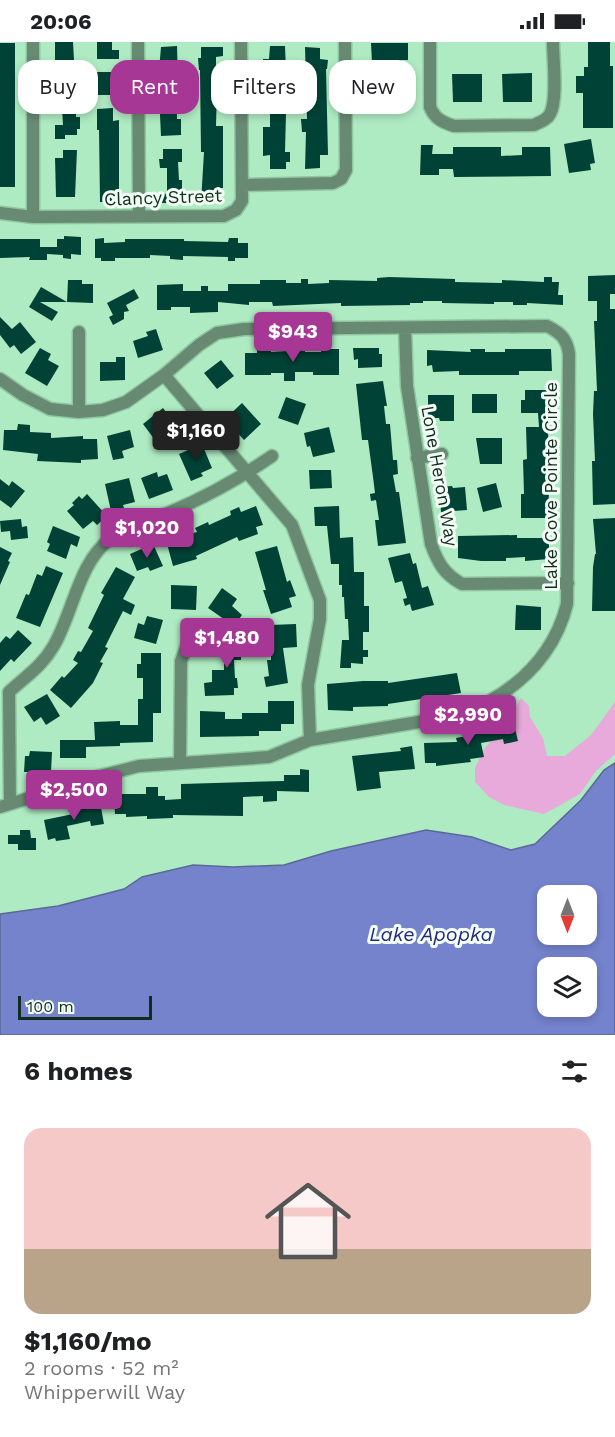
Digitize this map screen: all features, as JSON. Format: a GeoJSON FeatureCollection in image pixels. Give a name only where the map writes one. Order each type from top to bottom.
{"type":"FeatureCollection","features":[{"type":"Feature","properties":{"kind":"street"},"geometry":{"type":"LineString","coordinates":[[33,42],[33,217]]}},
{"type":"Feature","properties":{"kind":"street"},"geometry":{"type":"LineString","coordinates":[[138,42],[139,216]]}},
{"type":"Feature","properties":{"kind":"street"},"geometry":{"type":"LineString","coordinates":[[241,42],[242,185]]}},
{"type":"Feature","properties":{"kind":"street","name":"Clancy Street"},"geometry":{"type":"LineString","coordinates":[[0,213],[33,217],[224,216],[236,210],[242,201],[242,185],[333,183],[341,179],[346,170],[345,42]]}},
{"type":"Feature","properties":{"kind":"street"},"geometry":{"type":"LineString","coordinates":[[429,42],[430,107],[434,116],[454,126],[477,126],[534,125],[545,120],[551,113],[554,101],[553,42]]}},
{"type":"Feature","properties":{"kind":"street","name":"Lake Cove Pointe Circle"},"geometry":{"type":"LineString","coordinates":[[0,379],[23,396],[50,409],[79,412],[103,410],[126,402],[217,333],[244,329],[547,326],[557,331],[567,341],[569,354],[567,604],[562,622],[545,652],[531,671],[508,690],[483,706],[461,714],[310,740],[269,757],[180,761],[139,766],[5,806]]}},
{"type":"Feature","properties":{"kind":"street","name":"Lone Heron Way"},"geometry":{"type":"LineString","coordinates":[[405,327],[407,387],[431,544],[438,564],[451,578],[462,584],[568,583]]}},
{"type":"Feature","properties":{"kind":"street"},"geometry":{"type":"LineString","coordinates":[[79,332],[79,412]]}},
{"type":"Feature","properties":{"kind":"street"},"geometry":{"type":"LineString","coordinates":[[164,375],[292,525],[320,600],[320,619],[308,685],[310,740]]}},
{"type":"Feature","properties":{"kind":"street"},"geometry":{"type":"LineString","coordinates":[[417,458],[442,454]]}},
{"type":"Feature","properties":{"kind":"street"},"geometry":{"type":"LineString","coordinates":[[5,806],[9,692],[39,667],[54,646],[93,558],[110,539],[138,524],[170,512],[246,473],[272,456]]}},
{"type":"Feature","properties":{"kind":"street"},"geometry":{"type":"LineString","coordinates":[[180,761],[181,661],[190,637]]}},
{"type":"Feature","properties":{"kind":"shaded area"},"geometry":{"type":"Polygon","coordinates":[[[521,698],[529,706],[530,717],[543,738],[547,756],[565,756],[591,735],[615,702],[615,754],[596,771],[580,794],[544,814],[504,805],[489,797],[475,782],[475,768],[484,749],[506,724],[521,698]]]}},
{"type":"Feature","properties":{"kind":"water","name":"Lake Apopka"},"geometry":{"type":"Polygon","coordinates":[[[615,763],[615,1035],[0,1035],[0,914],[58,906],[124,889],[142,877],[193,865],[233,867],[284,865],[331,851],[426,830],[472,837],[511,850],[535,844],[581,800],[604,770],[615,763]]]}},
{"type":"Feature","properties":{"kind":"building"},"geometry":{"type":"Polygon","coordinates":[[[55,42],[73,42],[74,60],[55,60],[55,42]]]}},
{"type":"Feature","properties":{"kind":"building"},"geometry":{"type":"Polygon","coordinates":[[[97,42],[112,42],[112,50],[119,50],[119,59],[97,59],[97,42]]]}},
{"type":"Feature","properties":{"kind":"building"},"geometry":{"type":"Polygon","coordinates":[[[588,42],[610,42],[610,66],[613,66],[613,128],[583,128],[583,93],[576,93],[576,76],[584,76],[584,67],[588,67],[588,42]]]}},
{"type":"Feature","properties":{"kind":"building"},"geometry":{"type":"Polygon","coordinates":[[[0,43],[15,43],[15,187],[0,187],[0,43]]]}},
{"type":"Feature","properties":{"kind":"building"},"geometry":{"type":"Polygon","coordinates":[[[371,43],[408,43],[408,60],[372,60],[371,43]]]}},
{"type":"Feature","properties":{"kind":"building"},"geometry":{"type":"Polygon","coordinates":[[[177,46],[177,60],[160,60],[161,47],[177,46]]]}},
{"type":"Feature","properties":{"kind":"building"},"geometry":{"type":"Polygon","coordinates":[[[270,46],[285,46],[286,60],[263,60],[269,59],[270,46]]]}},
{"type":"Feature","properties":{"kind":"building"},"geometry":{"type":"Polygon","coordinates":[[[201,47],[223,47],[223,56],[211,60],[211,114],[216,114],[216,126],[223,126],[223,188],[216,188],[216,202],[201,202],[204,152],[201,152],[198,58],[201,58],[201,47]]]}},
{"type":"Feature","properties":{"kind":"building"},"geometry":{"type":"Polygon","coordinates":[[[305,47],[320,48],[320,59],[328,60],[326,69],[328,155],[320,155],[320,168],[305,169],[306,132],[302,132],[301,119],[307,119],[307,114],[317,114],[317,60],[305,60],[305,47]]]}},
{"type":"Feature","properties":{"kind":"building"},"geometry":{"type":"Polygon","coordinates":[[[98,72],[110,72],[110,95],[98,95],[98,72]]]}},
{"type":"Feature","properties":{"kind":"building"},"geometry":{"type":"Polygon","coordinates":[[[532,73],[532,102],[503,102],[502,74],[532,73]]]}},
{"type":"Feature","properties":{"kind":"building"},"geometry":{"type":"Polygon","coordinates":[[[452,74],[482,74],[482,102],[453,102],[452,74]]]}},
{"type":"Feature","properties":{"kind":"building"},"geometry":{"type":"Polygon","coordinates":[[[110,108],[113,121],[119,120],[119,202],[100,202],[98,109],[110,108]]]}},
{"type":"Feature","properties":{"kind":"building"},"geometry":{"type":"Polygon","coordinates":[[[62,114],[76,114],[76,117],[80,117],[80,129],[77,129],[77,135],[65,135],[65,139],[55,139],[55,125],[63,125],[62,114]]]}},
{"type":"Feature","properties":{"kind":"building"},"geometry":{"type":"Polygon","coordinates":[[[160,114],[177,114],[177,119],[181,119],[181,135],[161,136],[160,114]]]}},
{"type":"Feature","properties":{"kind":"building"},"geometry":{"type":"Polygon","coordinates":[[[270,114],[286,114],[285,152],[290,152],[290,162],[286,162],[286,169],[270,169],[270,155],[263,156],[263,127],[270,127],[270,114]]]}},
{"type":"Feature","properties":{"kind":"building"},"geometry":{"type":"Polygon","coordinates":[[[591,139],[595,163],[590,164],[591,170],[569,173],[564,144],[591,139]]]}},
{"type":"Feature","properties":{"kind":"building"},"geometry":{"type":"Polygon","coordinates":[[[421,145],[433,145],[432,154],[453,154],[453,147],[501,147],[501,156],[522,155],[522,147],[550,147],[551,176],[454,177],[453,169],[439,169],[439,175],[420,175],[421,145]]]}},
{"type":"Feature","properties":{"kind":"building"},"geometry":{"type":"Polygon","coordinates":[[[163,149],[182,149],[182,162],[178,162],[179,180],[182,180],[182,203],[159,203],[159,193],[167,194],[167,168],[160,168],[159,159],[163,159],[163,149]]]}},
{"type":"Feature","properties":{"kind":"building"},"geometry":{"type":"Polygon","coordinates":[[[63,150],[77,150],[75,197],[56,197],[55,158],[63,158],[63,150]]]}},
{"type":"Feature","properties":{"kind":"building"},"geometry":{"type":"Polygon","coordinates":[[[64,236],[81,237],[81,255],[71,254],[71,259],[63,258],[63,255],[47,254],[47,260],[29,260],[30,257],[0,258],[0,239],[40,239],[40,247],[57,247],[57,239],[64,239],[64,236]]]}},
{"type":"Feature","properties":{"kind":"building"},"geometry":{"type":"Polygon","coordinates":[[[104,238],[104,243],[125,242],[125,239],[228,242],[229,238],[238,238],[238,243],[248,243],[248,258],[235,258],[235,261],[228,261],[228,257],[183,256],[183,260],[170,259],[170,256],[150,255],[150,258],[115,258],[115,261],[101,261],[101,258],[95,258],[95,239],[104,238]]]}},
{"type":"Feature","properties":{"kind":"building"},"geometry":{"type":"Polygon","coordinates":[[[615,275],[615,294],[610,294],[610,309],[615,309],[615,504],[593,505],[592,461],[595,461],[593,414],[594,391],[597,391],[594,321],[597,321],[597,301],[588,301],[588,276],[615,275]]]}},
{"type":"Feature","properties":{"kind":"building"},"geometry":{"type":"Polygon","coordinates":[[[544,277],[552,277],[552,282],[559,282],[558,295],[563,295],[563,305],[423,301],[423,303],[410,303],[410,305],[341,306],[341,303],[273,306],[272,302],[249,302],[249,305],[218,302],[218,312],[190,313],[190,307],[157,310],[157,285],[183,284],[183,291],[201,291],[201,286],[208,286],[208,291],[228,291],[228,284],[260,284],[260,280],[286,280],[286,283],[301,283],[301,279],[308,279],[308,284],[329,283],[329,280],[377,281],[377,278],[502,283],[502,280],[544,282],[544,277]]]}},
{"type":"Feature","properties":{"kind":"building"},"geometry":{"type":"Polygon","coordinates":[[[68,280],[82,280],[82,284],[93,284],[93,303],[67,302],[68,280]]]}},
{"type":"Feature","properties":{"kind":"building"},"geometry":{"type":"Polygon","coordinates":[[[41,287],[67,302],[40,302],[58,312],[52,321],[29,307],[41,287]]]}},
{"type":"Feature","properties":{"kind":"building"},"geometry":{"type":"Polygon","coordinates":[[[134,289],[139,298],[126,305],[129,311],[124,312],[124,319],[113,325],[109,317],[113,315],[107,303],[134,289]]]}},
{"type":"Feature","properties":{"kind":"building"},"geometry":{"type":"Polygon","coordinates":[[[0,317],[12,329],[20,322],[36,342],[21,354],[14,345],[10,348],[0,335],[0,317]]]}},
{"type":"Feature","properties":{"kind":"building"},"geometry":{"type":"Polygon","coordinates":[[[156,329],[163,350],[138,358],[133,341],[148,336],[146,332],[156,329]]]}},
{"type":"Feature","properties":{"kind":"building"},"geometry":{"type":"Polygon","coordinates":[[[40,348],[51,354],[48,360],[59,366],[47,386],[25,373],[40,348]]]}},
{"type":"Feature","properties":{"kind":"building"},"geometry":{"type":"Polygon","coordinates":[[[353,348],[379,348],[379,354],[382,354],[382,367],[358,368],[358,359],[354,360],[353,348]]]}},
{"type":"Feature","properties":{"kind":"building"},"geometry":{"type":"Polygon","coordinates":[[[257,349],[271,350],[271,352],[305,350],[305,352],[321,352],[321,349],[339,349],[339,375],[295,372],[295,381],[284,381],[284,373],[245,375],[245,353],[257,353],[257,349]]]}},
{"type":"Feature","properties":{"kind":"building"},"geometry":{"type":"Polygon","coordinates":[[[470,349],[505,352],[505,349],[551,349],[552,371],[519,371],[519,375],[459,375],[459,371],[433,372],[432,365],[427,366],[427,350],[471,352],[470,349]]]}},
{"type":"Feature","properties":{"kind":"building"},"geometry":{"type":"Polygon","coordinates":[[[116,357],[125,357],[125,380],[100,381],[100,362],[116,362],[116,357]]]}},
{"type":"Feature","properties":{"kind":"building"},"geometry":{"type":"Polygon","coordinates":[[[221,360],[234,376],[217,389],[204,373],[221,360]]]}},
{"type":"Feature","properties":{"kind":"building"},"geometry":{"type":"Polygon","coordinates":[[[383,381],[387,406],[384,406],[386,424],[390,424],[393,460],[397,460],[398,474],[393,475],[396,492],[399,492],[406,543],[378,546],[375,520],[379,520],[376,500],[371,501],[370,494],[375,493],[373,477],[368,440],[362,440],[356,384],[383,381]]]}},
{"type":"Feature","properties":{"kind":"building"},"geometry":{"type":"Polygon","coordinates":[[[525,390],[547,390],[549,472],[546,472],[546,494],[549,494],[547,518],[521,518],[521,494],[524,494],[523,460],[527,459],[526,427],[539,427],[538,413],[521,413],[521,400],[525,400],[525,390]]]}},
{"type":"Feature","properties":{"kind":"building"},"geometry":{"type":"Polygon","coordinates":[[[472,394],[497,394],[497,413],[472,413],[472,394]]]}},
{"type":"Feature","properties":{"kind":"building"},"geometry":{"type":"Polygon","coordinates":[[[428,395],[454,395],[454,421],[428,418],[428,395]]]}},
{"type":"Feature","properties":{"kind":"building"},"geometry":{"type":"Polygon","coordinates":[[[286,397],[306,404],[298,425],[278,418],[286,397]]]}},
{"type":"Feature","properties":{"kind":"building"},"geometry":{"type":"Polygon","coordinates":[[[242,403],[261,424],[244,440],[225,419],[242,403]]]}},
{"type":"Feature","properties":{"kind":"building"},"geometry":{"type":"Polygon","coordinates":[[[163,408],[178,428],[158,444],[143,424],[163,408]]]}},
{"type":"Feature","properties":{"kind":"building"},"geometry":{"type":"Polygon","coordinates":[[[18,424],[30,425],[30,432],[51,433],[51,438],[83,436],[83,439],[97,439],[98,459],[81,460],[81,463],[37,461],[38,454],[3,450],[4,430],[17,430],[18,424]]]}},
{"type":"Feature","properties":{"kind":"building"},"geometry":{"type":"Polygon","coordinates":[[[329,427],[335,452],[313,457],[310,446],[307,447],[304,433],[329,427]]]}},
{"type":"Feature","properties":{"kind":"building"},"geometry":{"type":"Polygon","coordinates":[[[130,430],[134,447],[122,451],[124,458],[113,460],[107,436],[130,430]]]}},
{"type":"Feature","properties":{"kind":"building"},"geometry":{"type":"Polygon","coordinates":[[[476,438],[502,438],[502,464],[480,464],[476,438]]]}},
{"type":"Feature","properties":{"kind":"building"},"geometry":{"type":"Polygon","coordinates":[[[202,444],[212,468],[201,473],[203,476],[191,481],[179,454],[202,444]]]}},
{"type":"Feature","properties":{"kind":"building"},"geometry":{"type":"Polygon","coordinates":[[[309,470],[331,470],[332,488],[310,489],[309,470]]]}},
{"type":"Feature","properties":{"kind":"building"},"geometry":{"type":"Polygon","coordinates":[[[157,472],[158,477],[167,474],[173,490],[149,499],[141,478],[157,472]]]}},
{"type":"Feature","properties":{"kind":"building"},"geometry":{"type":"Polygon","coordinates":[[[129,478],[135,502],[111,511],[105,484],[129,478]]]}},
{"type":"Feature","properties":{"kind":"building"},"geometry":{"type":"Polygon","coordinates":[[[0,479],[9,486],[12,481],[25,491],[11,508],[0,500],[0,479]]]}},
{"type":"Feature","properties":{"kind":"building"},"geometry":{"type":"Polygon","coordinates":[[[496,483],[502,507],[483,512],[477,488],[496,483]]]}},
{"type":"Feature","properties":{"kind":"building"},"geometry":{"type":"Polygon","coordinates":[[[452,486],[453,488],[465,487],[467,510],[441,512],[439,487],[452,486]]]}},
{"type":"Feature","properties":{"kind":"building"},"geometry":{"type":"Polygon","coordinates":[[[87,494],[107,516],[97,525],[93,521],[83,529],[67,511],[79,496],[82,499],[87,494]]]}},
{"type":"Feature","properties":{"kind":"building"},"geometry":{"type":"Polygon","coordinates":[[[256,506],[263,525],[256,527],[258,534],[239,541],[237,537],[196,556],[197,559],[173,566],[166,540],[197,532],[195,528],[208,522],[209,525],[231,515],[230,511],[239,507],[241,512],[256,506]]]}},
{"type":"Feature","properties":{"kind":"building"},"geometry":{"type":"Polygon","coordinates":[[[339,506],[340,538],[353,537],[354,572],[364,572],[364,606],[369,606],[369,632],[363,632],[363,650],[368,650],[368,657],[363,657],[363,664],[351,663],[351,668],[340,668],[342,640],[349,640],[342,585],[339,585],[339,564],[331,564],[327,526],[315,526],[314,507],[339,506]]]}},
{"type":"Feature","properties":{"kind":"building"},"geometry":{"type":"Polygon","coordinates":[[[615,518],[615,611],[592,611],[593,567],[596,554],[593,519],[615,518]]]}},
{"type":"Feature","properties":{"kind":"building"},"geometry":{"type":"Polygon","coordinates":[[[21,519],[22,527],[27,526],[28,538],[11,540],[10,531],[1,532],[0,521],[21,519]]]}},
{"type":"Feature","properties":{"kind":"building"},"geometry":{"type":"Polygon","coordinates":[[[53,526],[80,537],[77,547],[71,544],[66,559],[47,551],[50,544],[47,542],[53,526]]]}},
{"type":"Feature","properties":{"kind":"building"},"geometry":{"type":"Polygon","coordinates":[[[517,535],[517,538],[549,538],[549,559],[525,561],[525,557],[506,558],[506,561],[481,561],[458,558],[458,536],[517,535]]]}},
{"type":"Feature","properties":{"kind":"building"},"geometry":{"type":"Polygon","coordinates":[[[153,544],[163,566],[150,571],[148,567],[137,571],[130,554],[153,544]]]}},
{"type":"Feature","properties":{"kind":"building"},"geometry":{"type":"Polygon","coordinates":[[[277,546],[287,582],[290,580],[296,596],[289,598],[292,607],[271,614],[255,552],[277,546]]]}},
{"type":"Feature","properties":{"kind":"building"},"geometry":{"type":"Polygon","coordinates":[[[0,547],[12,553],[0,585],[0,547]]]}},
{"type":"Feature","properties":{"kind":"building"},"geometry":{"type":"Polygon","coordinates":[[[410,553],[413,564],[416,563],[422,588],[428,586],[434,605],[412,611],[410,604],[405,606],[403,599],[407,598],[402,581],[395,583],[388,558],[410,553]]]}},
{"type":"Feature","properties":{"kind":"building"},"geometry":{"type":"Polygon","coordinates":[[[46,566],[63,573],[40,627],[16,618],[26,594],[29,595],[37,574],[42,576],[46,566]]]}},
{"type":"Feature","properties":{"kind":"building"},"geometry":{"type":"Polygon","coordinates":[[[116,567],[135,577],[123,599],[135,605],[131,615],[123,611],[105,647],[108,648],[100,662],[103,663],[93,683],[71,708],[50,690],[78,663],[73,660],[78,651],[81,652],[93,631],[88,628],[104,595],[101,593],[116,567]]]}},
{"type":"Feature","properties":{"kind":"building"},"geometry":{"type":"Polygon","coordinates":[[[171,585],[197,586],[196,610],[171,609],[171,585]]]}},
{"type":"Feature","properties":{"kind":"building"},"geometry":{"type":"Polygon","coordinates":[[[222,588],[237,599],[232,606],[242,615],[234,626],[208,608],[222,588]]]}},
{"type":"Feature","properties":{"kind":"building"},"geometry":{"type":"Polygon","coordinates":[[[516,605],[541,607],[541,630],[515,630],[516,605]]]}},
{"type":"Feature","properties":{"kind":"building"},"geometry":{"type":"Polygon","coordinates":[[[147,616],[163,620],[156,644],[134,638],[138,623],[144,625],[147,616]]]}},
{"type":"Feature","properties":{"kind":"building"},"geometry":{"type":"Polygon","coordinates":[[[296,624],[297,647],[283,648],[288,683],[266,687],[264,677],[269,676],[267,660],[271,660],[270,625],[296,624]]]}},
{"type":"Feature","properties":{"kind":"building"},"geometry":{"type":"Polygon","coordinates":[[[18,630],[32,643],[14,662],[11,659],[0,671],[0,643],[6,636],[10,639],[18,630]]]}},
{"type":"Feature","properties":{"kind":"building"},"geometry":{"type":"Polygon","coordinates":[[[224,636],[246,636],[246,647],[241,647],[241,660],[234,660],[238,688],[234,688],[234,695],[205,696],[204,683],[212,682],[212,670],[224,670],[224,636]]]}},
{"type":"Feature","properties":{"kind":"building"},"geometry":{"type":"Polygon","coordinates":[[[141,653],[161,653],[161,713],[153,713],[153,742],[86,747],[86,758],[60,758],[60,740],[95,740],[94,722],[120,721],[120,725],[138,725],[138,699],[143,699],[143,678],[137,678],[137,664],[141,664],[141,653]]]}},
{"type":"Feature","properties":{"kind":"building"},"geometry":{"type":"Polygon","coordinates":[[[457,673],[461,693],[388,704],[388,706],[353,707],[353,711],[328,710],[327,684],[363,681],[388,681],[388,683],[457,673]]]}},
{"type":"Feature","properties":{"kind":"building"},"geometry":{"type":"Polygon","coordinates":[[[47,694],[60,716],[46,725],[41,717],[34,722],[24,707],[47,694]]]}},
{"type":"Feature","properties":{"kind":"building"},"geometry":{"type":"Polygon","coordinates":[[[268,701],[294,701],[294,724],[281,724],[281,731],[259,731],[259,736],[200,737],[200,711],[225,712],[225,719],[242,719],[242,713],[268,713],[268,701]]]}},
{"type":"Feature","properties":{"kind":"building"},"geometry":{"type":"Polygon","coordinates":[[[513,720],[518,741],[504,744],[503,739],[481,743],[484,757],[470,759],[471,762],[436,766],[436,763],[425,763],[424,743],[457,742],[456,738],[492,731],[490,725],[513,720]]]}},
{"type":"Feature","properties":{"kind":"building"},"geometry":{"type":"Polygon","coordinates":[[[412,746],[415,769],[379,772],[381,788],[357,791],[352,756],[401,751],[400,748],[412,746]]]}},
{"type":"Feature","properties":{"kind":"building"},"geometry":{"type":"Polygon","coordinates":[[[30,751],[52,752],[51,772],[24,772],[25,756],[29,756],[30,751]]]}},
{"type":"Feature","properties":{"kind":"building"},"geometry":{"type":"Polygon","coordinates":[[[300,769],[309,770],[309,792],[277,791],[277,801],[263,802],[263,796],[243,797],[243,816],[173,815],[173,818],[147,819],[147,816],[126,817],[126,814],[115,814],[114,794],[146,794],[146,787],[158,787],[158,796],[165,796],[165,800],[181,799],[181,784],[284,781],[284,775],[300,775],[300,769]]]}},
{"type":"Feature","properties":{"kind":"building"},"geometry":{"type":"Polygon","coordinates":[[[100,802],[104,824],[91,826],[90,821],[67,826],[70,839],[48,840],[44,820],[78,813],[77,809],[85,808],[84,804],[100,802]]]}},
{"type":"Feature","properties":{"kind":"building"},"geometry":{"type":"Polygon","coordinates":[[[20,830],[30,830],[31,838],[36,838],[36,850],[18,850],[18,844],[8,844],[8,835],[20,835],[20,830]]]}}]}
